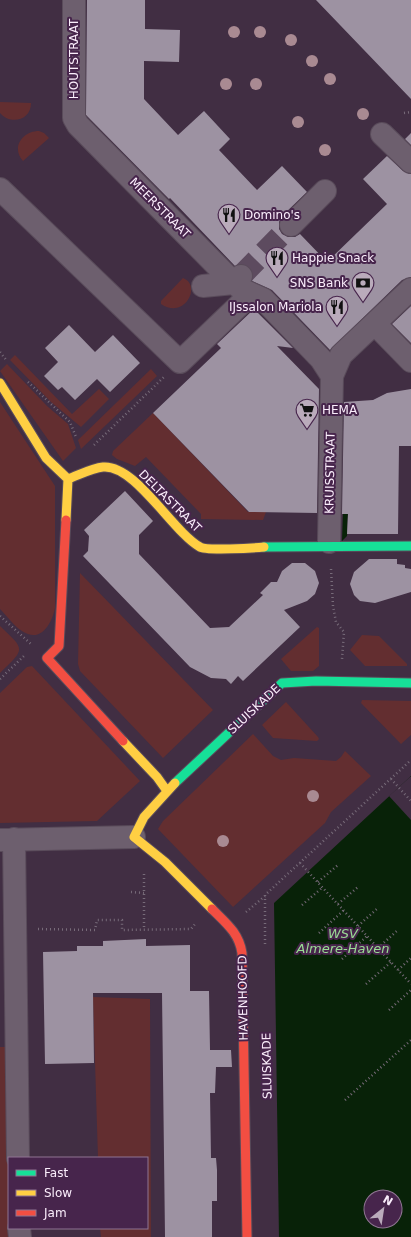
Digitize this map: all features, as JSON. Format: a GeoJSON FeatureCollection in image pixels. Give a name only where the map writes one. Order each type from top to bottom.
{"type":"FeatureCollection","features":[{"type":"Feature","properties":{"kind":"street","name":"HOUTSTRAAT"},"geometry":{"type":"LineString","coordinates":[[74,0],[74,118]]}},
{"type":"Feature","properties":{"kind":"street","name":"MEERSTRAAT"},"geometry":{"type":"LineString","coordinates":[[74,118],[78,125],[242,284],[262,299],[316,353],[332,376]]}},
{"type":"Feature","properties":{"kind":"street"},"geometry":{"type":"LineString","coordinates":[[382,134],[411,162]]}},
{"type":"Feature","properties":{"kind":"street"},"geometry":{"type":"LineString","coordinates":[[0,189],[180,362],[242,284]]}},
{"type":"Feature","properties":{"kind":"street"},"geometry":{"type":"LineString","coordinates":[[291,225],[325,191]]}},
{"type":"Feature","properties":{"kind":"street"},"geometry":{"type":"LineString","coordinates":[[203,286],[242,284]]}},
{"type":"Feature","properties":{"kind":"street","name":"KRUISSTRAAT"},"geometry":{"type":"LineString","coordinates":[[329,544],[332,376],[341,355],[411,289]]}},
{"type":"Feature","properties":{"kind":"street"},"geometry":{"type":"LineString","coordinates":[[375,324],[411,361]]}},
{"type":"Feature","properties":{"kind":"street"},"geometry":{"type":"LineString","coordinates":[[0,384],[46,458],[68,479],[60,646],[48,658],[157,777],[168,791],[144,817],[134,837],[7,840],[14,929],[18,1157]]}},
{"type":"Feature","properties":{"kind":"street","name":"DELTASTRAAT"},"geometry":{"type":"LineString","coordinates":[[68,479],[103,467],[120,470],[132,479],[187,537],[201,548],[329,544],[411,546]]}},
{"type":"Feature","properties":{"kind":"street","name":"SLUISKADE"},"geometry":{"type":"LineString","coordinates":[[168,791],[282,683],[411,683]]}},
{"type":"Feature","properties":{"kind":"street","name":"HAVENHOOFD"},"geometry":{"type":"LineString","coordinates":[[134,837],[165,862],[229,926],[240,941],[242,953],[247,1237]]}},
{"type":"Feature","properties":{"kind":"path"},"geometry":{"type":"LineString","coordinates":[[404,113],[411,112]]}},
{"type":"Feature","properties":{"kind":"path"},"geometry":{"type":"LineString","coordinates":[[0,352],[12,366]]}},
{"type":"Feature","properties":{"kind":"path"},"geometry":{"type":"LineString","coordinates":[[88,450],[180,362]]}},
{"type":"Feature","properties":{"kind":"path"},"geometry":{"type":"LineString","coordinates":[[27,382],[70,422],[76,437]]}},
{"type":"Feature","properties":{"kind":"path"},"geometry":{"type":"LineString","coordinates":[[329,544],[333,606],[336,622],[344,632],[340,682]]}},
{"type":"Feature","properties":{"kind":"path"},"geometry":{"type":"LineString","coordinates":[[0,616],[48,658]]}},
{"type":"Feature","properties":{"kind":"path"},"geometry":{"type":"LineString","coordinates":[[0,679],[28,653],[48,658]]}},
{"type":"Feature","properties":{"kind":"path"},"geometry":{"type":"LineString","coordinates":[[14,929],[95,930],[97,920],[122,920],[122,930],[191,929],[206,913],[229,926],[265,895],[411,760]]}},
{"type":"Feature","properties":{"kind":"path"},"geometry":{"type":"LineString","coordinates":[[391,779],[411,801]]}},
{"type":"Feature","properties":{"kind":"path"},"geometry":{"type":"LineString","coordinates":[[144,930],[144,870],[165,862]]}},
{"type":"Feature","properties":{"kind":"path"},"geometry":{"type":"LineString","coordinates":[[300,863],[411,984]]}},
{"type":"Feature","properties":{"kind":"path"},"geometry":{"type":"LineString","coordinates":[[317,881],[338,865]]}},
{"type":"Feature","properties":{"kind":"path"},"geometry":{"type":"LineString","coordinates":[[302,905],[323,887]]}},
{"type":"Feature","properties":{"kind":"path"},"geometry":{"type":"LineString","coordinates":[[338,904],[358,887]]}},
{"type":"Feature","properties":{"kind":"path"},"geometry":{"type":"LineString","coordinates":[[132,892],[144,893]]}},
{"type":"Feature","properties":{"kind":"path"},"geometry":{"type":"LineString","coordinates":[[265,895],[265,948]]}},
{"type":"Feature","properties":{"kind":"path"},"geometry":{"type":"LineString","coordinates":[[358,926],[378,908]]}},
{"type":"Feature","properties":{"kind":"path"},"geometry":{"type":"LineString","coordinates":[[319,933],[344,910]]}},
{"type":"Feature","properties":{"kind":"path"},"geometry":{"type":"LineString","coordinates":[[378,948],[398,930]]}},
{"type":"Feature","properties":{"kind":"path"},"geometry":{"type":"LineString","coordinates":[[342,959],[368,936]]}},
{"type":"Feature","properties":{"kind":"path"},"geometry":{"type":"LineString","coordinates":[[398,970],[411,958]]}},
{"type":"Feature","properties":{"kind":"path"},"geometry":{"type":"LineString","coordinates":[[366,984],[391,962]]}},
{"type":"Feature","properties":{"kind":"path"},"geometry":{"type":"LineString","coordinates":[[389,1010],[411,990]]}},
{"type":"Feature","properties":{"kind":"path"},"geometry":{"type":"LineString","coordinates":[[345,1100],[411,1040]]}},
{"type":"Feature","properties":{"kind":"shaded area"},"geometry":{"type":"Polygon","coordinates":[[[0,102],[31,103],[28,114],[14,120],[4,117],[0,113],[0,102]]]}},
{"type":"Feature","properties":{"kind":"shaded area"},"geometry":{"type":"Polygon","coordinates":[[[39,131],[44,133],[49,138],[23,161],[18,151],[20,141],[28,134],[39,131]]]}},
{"type":"Feature","properties":{"kind":"shaded area"},"geometry":{"type":"Polygon","coordinates":[[[183,278],[191,287],[191,294],[184,305],[177,308],[170,308],[161,304],[161,301],[183,278]]]}},
{"type":"Feature","properties":{"kind":"shaded area"},"geometry":{"type":"Polygon","coordinates":[[[15,355],[72,414],[99,389],[109,399],[81,427],[51,402],[10,360],[15,355]]]}},
{"type":"Feature","properties":{"kind":"shaded area"},"geometry":{"type":"Polygon","coordinates":[[[7,364],[47,406],[68,424],[76,448],[63,461],[0,371],[7,364]]]}},
{"type":"Feature","properties":{"kind":"shaded area"},"geometry":{"type":"Polygon","coordinates":[[[151,369],[157,376],[81,449],[78,440],[151,369]]]}},
{"type":"Feature","properties":{"kind":"shaded area"},"geometry":{"type":"Polygon","coordinates":[[[0,402],[55,486],[55,608],[54,614],[48,625],[44,630],[35,635],[19,629],[0,609],[0,402]]]}},
{"type":"Feature","properties":{"kind":"shaded area"},"geometry":{"type":"Polygon","coordinates":[[[153,413],[248,512],[266,512],[263,520],[201,519],[201,514],[146,457],[135,466],[117,459],[112,455],[113,451],[153,413]]]}},
{"type":"Feature","properties":{"kind":"shaded area"},"geometry":{"type":"Polygon","coordinates":[[[80,573],[213,710],[163,758],[80,671],[78,664],[80,573]]]}},
{"type":"Feature","properties":{"kind":"shaded area"},"geometry":{"type":"Polygon","coordinates":[[[0,626],[14,640],[19,649],[18,653],[0,673],[0,626]]]}},
{"type":"Feature","properties":{"kind":"shaded area"},"geometry":{"type":"Polygon","coordinates":[[[317,627],[319,628],[319,666],[313,671],[291,671],[281,659],[317,627]]]}},
{"type":"Feature","properties":{"kind":"shaded area"},"geometry":{"type":"Polygon","coordinates":[[[362,635],[379,636],[407,664],[407,666],[365,666],[350,650],[362,635]]]}},
{"type":"Feature","properties":{"kind":"shaded area"},"geometry":{"type":"Polygon","coordinates":[[[32,666],[140,781],[97,821],[0,823],[0,693],[27,667],[32,666]]]}},
{"type":"Feature","properties":{"kind":"shaded area"},"geometry":{"type":"Polygon","coordinates":[[[362,700],[411,701],[411,735],[401,744],[361,703],[362,700]]]}},
{"type":"Feature","properties":{"kind":"shaded area"},"geometry":{"type":"Polygon","coordinates":[[[286,702],[318,737],[319,739],[317,741],[273,738],[262,725],[286,702]]]}},
{"type":"Feature","properties":{"kind":"shaded area"},"geometry":{"type":"Polygon","coordinates":[[[253,734],[273,756],[281,760],[294,758],[336,761],[345,751],[371,776],[331,812],[325,823],[233,907],[158,829],[163,821],[253,734]]]}},
{"type":"Feature","properties":{"kind":"shaded area"},"geometry":{"type":"Polygon","coordinates":[[[93,997],[150,999],[151,1237],[101,1237],[100,1229],[148,1229],[148,1157],[98,1157],[93,997]]]}},
{"type":"Feature","properties":{"kind":"shaded area"},"geometry":{"type":"Polygon","coordinates":[[[0,1047],[8,1047],[8,1229],[11,1237],[0,1237],[0,1047]]]}},
{"type":"Feature","properties":{"kind":"water"},"geometry":{"type":"Polygon","coordinates":[[[345,458],[350,458],[347,536],[342,541],[345,458]]]}},
{"type":"Feature","properties":{"kind":"water","name":"WSV Almere-Haven"},"geometry":{"type":"Polygon","coordinates":[[[411,776],[411,1237],[279,1237],[274,903],[411,776]]]}},
{"type":"Feature","properties":{"kind":"pier"},"geometry":{"type":"Polygon","coordinates":[[[411,777],[411,820],[389,796],[411,777]]]}},
{"type":"Feature","properties":{"kind":"building"},"geometry":{"type":"Polygon","coordinates":[[[87,0],[145,0],[145,29],[180,30],[179,62],[144,61],[144,99],[178,135],[204,111],[230,139],[219,150],[257,190],[282,166],[307,192],[282,216],[279,222],[279,229],[282,234],[288,237],[295,237],[300,234],[327,262],[387,204],[363,179],[387,156],[403,171],[411,174],[411,277],[402,280],[330,350],[272,290],[252,281],[253,273],[250,267],[244,264],[235,266],[170,198],[169,199],[86,115],[87,0]]]}},
{"type":"Feature","properties":{"kind":"building"},"geometry":{"type":"Polygon","coordinates":[[[316,0],[411,0],[411,99],[316,0]]]}},
{"type":"Feature","properties":{"kind":"building"},"geometry":{"type":"Polygon","coordinates":[[[411,133],[411,145],[405,139],[411,133]]]}},
{"type":"Feature","properties":{"kind":"building"},"geometry":{"type":"Polygon","coordinates":[[[411,306],[411,343],[392,324],[411,306]]]}},
{"type":"Feature","properties":{"kind":"building"},"geometry":{"type":"Polygon","coordinates":[[[254,309],[293,348],[277,346],[319,389],[317,513],[249,512],[153,413],[221,348],[217,344],[254,309]]]}},
{"type":"Feature","properties":{"kind":"building"},"geometry":{"type":"Polygon","coordinates":[[[69,325],[95,352],[113,335],[140,363],[110,392],[97,379],[75,400],[62,387],[58,390],[44,376],[58,362],[45,348],[69,325]]]}},
{"type":"Feature","properties":{"kind":"building"},"geometry":{"type":"Polygon","coordinates":[[[411,389],[411,446],[399,446],[398,534],[347,534],[348,514],[342,514],[344,402],[373,400],[387,393],[411,389]]]}},
{"type":"Feature","properties":{"kind":"building"},"geometry":{"type":"Polygon","coordinates":[[[125,491],[153,521],[139,535],[139,554],[210,628],[229,627],[263,595],[260,593],[271,582],[277,582],[282,571],[292,563],[305,563],[315,571],[319,583],[315,594],[307,601],[284,610],[300,627],[243,681],[238,676],[231,684],[226,679],[211,678],[190,667],[83,556],[88,551],[89,536],[84,530],[125,491]]]}},
{"type":"Feature","properties":{"kind":"building"},"geometry":{"type":"Polygon","coordinates":[[[369,559],[397,559],[397,564],[405,565],[405,568],[411,569],[411,592],[375,603],[360,601],[354,595],[350,584],[354,572],[369,559]]]}},
{"type":"Feature","properties":{"kind":"building"},"geometry":{"type":"Polygon","coordinates":[[[146,939],[146,946],[190,945],[190,991],[209,991],[210,1050],[231,1050],[232,1067],[216,1067],[215,1093],[210,1093],[211,1158],[216,1158],[217,1170],[217,1201],[212,1201],[212,1237],[165,1237],[162,993],[93,993],[94,1063],[45,1064],[43,952],[77,951],[77,946],[103,946],[103,941],[146,939]]]}},
{"type":"Feature","properties":{"kind":"tunnel"},"geometry":{"type":"LineString","coordinates":[[241,276],[291,225]]}},
{"type":"Feature","properties":{"kind":"traffic: fast"},"geometry":{"type":"LineString","coordinates":[[264,547],[411,546]]}},
{"type":"Feature","properties":{"kind":"traffic: fast"},"geometry":{"type":"LineString","coordinates":[[175,783],[282,683],[316,681],[411,683]]}},
{"type":"Feature","properties":{"kind":"traffic: slow"},"geometry":{"type":"LineString","coordinates":[[0,383],[46,458],[68,479],[66,520]]}},
{"type":"Feature","properties":{"kind":"traffic: slow"},"geometry":{"type":"LineString","coordinates":[[68,479],[90,470],[103,467],[115,469],[128,476],[140,487],[189,539],[200,547],[220,549],[264,547]]}},
{"type":"Feature","properties":{"kind":"traffic: slow"},"geometry":{"type":"LineString","coordinates":[[123,741],[157,777],[167,791]]}},
{"type":"Feature","properties":{"kind":"traffic: slow"},"geometry":{"type":"LineString","coordinates":[[175,783],[144,817],[134,837],[165,862],[212,909]]}},
{"type":"Feature","properties":{"kind":"traffic: jam"},"geometry":{"type":"LineString","coordinates":[[66,520],[59,646],[47,658],[123,741]]}},
{"type":"Feature","properties":{"kind":"traffic: jam"},"geometry":{"type":"LineString","coordinates":[[212,909],[235,934],[242,953],[247,1237]]}},
{"type":"Feature","properties":{"kind":"place","name":"Domino's"},"geometry":{"type":"Point","coordinates":[229,234]}},
{"type":"Feature","properties":{"kind":"place","name":"Happie Snack"},"geometry":{"type":"Point","coordinates":[277,278]}},
{"type":"Feature","properties":{"kind":"place","name":"SNS Bank"},"geometry":{"type":"Point","coordinates":[363,302]}},
{"type":"Feature","properties":{"kind":"place","name":"IJssalon Mariola"},"geometry":{"type":"Point","coordinates":[337,326]}},
{"type":"Feature","properties":{"kind":"place","name":"HEMA"},"geometry":{"type":"Point","coordinates":[307,430]}}]}
